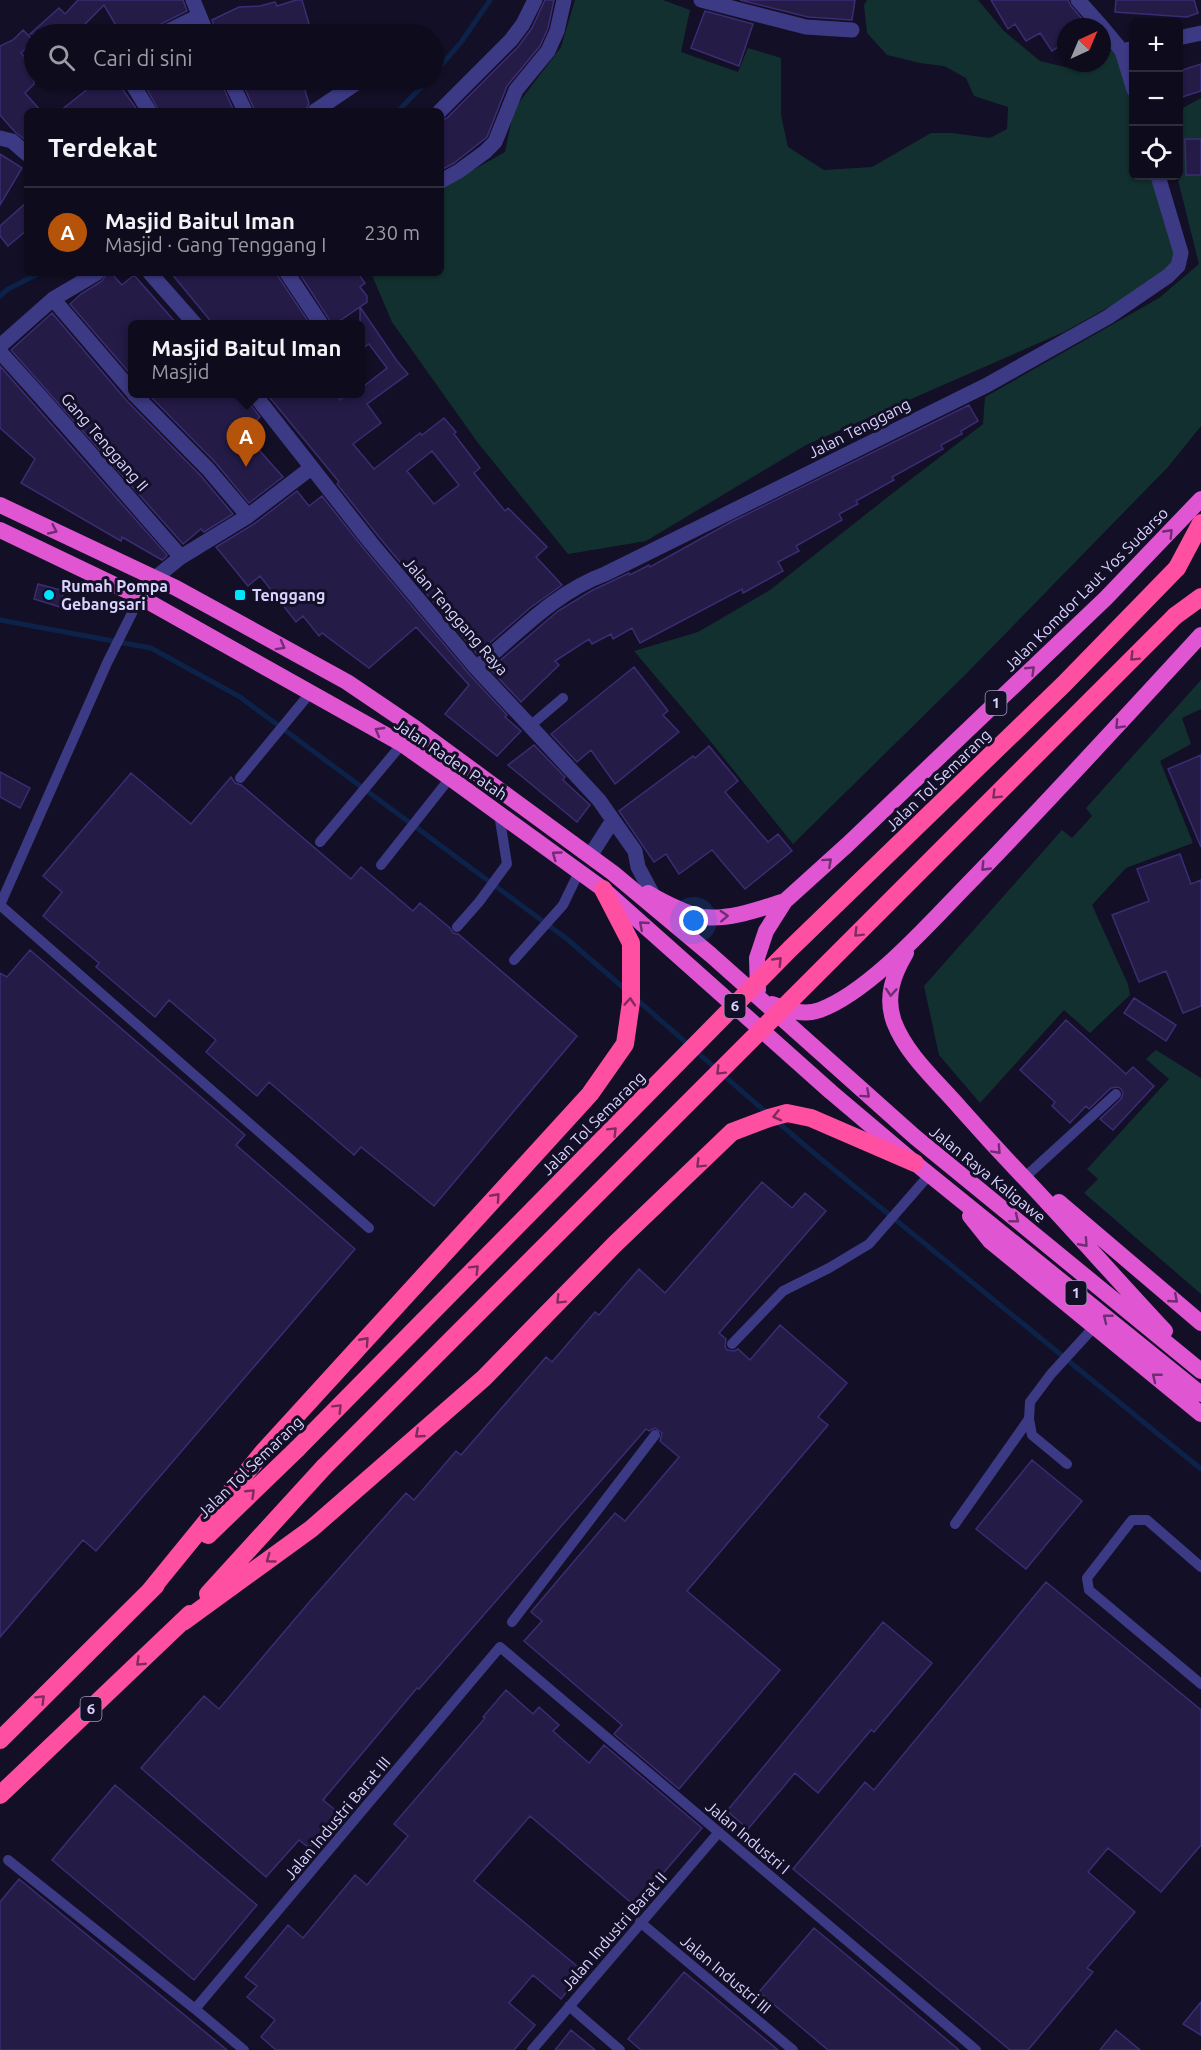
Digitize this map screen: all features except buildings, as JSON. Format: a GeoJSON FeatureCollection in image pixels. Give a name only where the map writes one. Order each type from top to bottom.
{"type":"FeatureCollection","features":[{"type":"Feature","properties":{"kind":"highway","name":"Jalan Komdor Laut Yos Sudarso"},"geometry":{"type":"LineString","coordinates":[[785,901],[847,845],[1106,598],[1201,499]]}},
{"type":"Feature","properties":{"kind":"highway","name":"Jalan Raden Patah"},"geometry":{"type":"LineString","coordinates":[[0,505],[155,578],[347,682],[415,728],[613,873],[711,955],[758,999]]}},
{"type":"Feature","properties":{"kind":"highway","name":"Jalan Tol Semarang"},"geometry":{"type":"LineString","coordinates":[[0,1740],[297,1449],[790,949],[1064,684],[1177,568],[1201,523]]}},
{"type":"Feature","properties":{"kind":"highway","name":"Jalan Raden Patah"},"geometry":{"type":"LineString","coordinates":[[0,530],[136,603],[311,692],[402,744],[603,889],[831,1092]]}},
{"type":"Feature","properties":{"kind":"highway","name":"6"},"geometry":{"type":"LineString","coordinates":[[0,1795],[183,1622],[324,1467],[1175,616],[1201,597]]}},
{"type":"Feature","properties":{"kind":"highway","name":"1"},"geometry":{"type":"LineString","coordinates":[[1201,636],[1046,805],[914,940],[895,970],[892,980],[891,1007],[894,1022],[905,1043],[919,1062],[1201,1371]]}},
{"type":"Feature","properties":{"kind":"highway"},"geometry":{"type":"LineString","coordinates":[[613,873],[654,897],[702,917],[740,915],[785,901]]}},
{"type":"Feature","properties":{"kind":"highway"},"geometry":{"type":"LineString","coordinates":[[149,1592],[264,1451],[590,1094],[625,1044],[631,1002],[631,943],[603,889]]}},
{"type":"Feature","properties":{"kind":"highway","name":"1"},"geometry":{"type":"LineString","coordinates":[[785,901],[766,931],[757,958],[758,999],[764,1010],[831,1092],[915,1163],[1201,1394]]}},
{"type":"Feature","properties":{"kind":"highway"},"geometry":{"type":"LineString","coordinates":[[683,960],[730,986],[797,1013],[819,1010],[856,990],[914,940]]}},
{"type":"Feature","properties":{"kind":"highway","name":"Jalan Raya Kaligawe"},"geometry":{"type":"LineString","coordinates":[[758,999],[915,1137],[1201,1371]]}},
{"type":"Feature","properties":{"kind":"highway"},"geometry":{"type":"LineString","coordinates":[[183,1622],[311,1529],[484,1378],[615,1245],[732,1132],[787,1113],[811,1118],[915,1163]]}},
{"type":"Feature","properties":{"kind":"highway"},"geometry":{"type":"LineString","coordinates":[[1027,1181],[1044,1190],[1201,1323]]}},
{"type":"Feature","properties":{"kind":"highway"},"geometry":{"type":"LineString","coordinates":[[951,1192],[990,1241],[1090,1331],[1201,1414]]}},
{"type":"Feature","properties":{"kind":"street"},"geometry":{"type":"LineString","coordinates":[[193,0],[203,24]]}},
{"type":"Feature","properties":{"kind":"street"},"geometry":{"type":"LineString","coordinates":[[443,108],[511,40],[523,24],[535,0]]}},
{"type":"Feature","properties":{"kind":"street"},"geometry":{"type":"LineString","coordinates":[[444,179],[459,171],[495,142],[516,90],[548,51],[557,31],[564,0]]}},
{"type":"Feature","properties":{"kind":"street"},"geometry":{"type":"LineString","coordinates":[[701,0],[806,27],[852,30]]}},
{"type":"Feature","properties":{"kind":"street"},"geometry":{"type":"LineString","coordinates":[[1078,0],[1094,18]]}},
{"type":"Feature","properties":{"kind":"street"},"geometry":{"type":"LineString","coordinates":[[183,24],[199,16]]}},
{"type":"Feature","properties":{"kind":"street"},"geometry":{"type":"LineString","coordinates":[[1183,37],[1201,33]]}},
{"type":"Feature","properties":{"kind":"street"},"geometry":{"type":"LineString","coordinates":[[1111,35],[1128,49],[1131,72]]}},
{"type":"Feature","properties":{"kind":"street"},"geometry":{"type":"LineString","coordinates":[[136,90],[147,108]]}},
{"type":"Feature","properties":{"kind":"street"},"geometry":{"type":"LineString","coordinates":[[235,90],[244,108]]}},
{"type":"Feature","properties":{"kind":"street"},"geometry":{"type":"LineString","coordinates":[[319,108],[346,90]]}},
{"type":"Feature","properties":{"kind":"street"},"geometry":{"type":"LineString","coordinates":[[0,128],[6,140],[24,152]]}},
{"type":"Feature","properties":{"kind":"street","name":"Jalan Tenggang"},"geometry":{"type":"LineString","coordinates":[[476,668],[541,612],[587,580],[605,574],[987,385],[1108,317],[1168,276],[1178,266],[1180,253],[1159,180]]}},
{"type":"Feature","properties":{"kind":"street"},"geometry":{"type":"LineString","coordinates":[[0,346],[53,300],[92,276]]}},
{"type":"Feature","properties":{"kind":"street"},"geometry":{"type":"LineString","coordinates":[[153,276],[191,320]]}},
{"type":"Feature","properties":{"kind":"street"},"geometry":{"type":"LineString","coordinates":[[289,276],[318,320]]}},
{"type":"Feature","properties":{"kind":"street"},"geometry":{"type":"LineString","coordinates":[[53,300],[128,386]]}},
{"type":"Feature","properties":{"kind":"street","name":"Gang Tenggang II"},"geometry":{"type":"LineString","coordinates":[[0,352],[55,411],[104,471],[182,557]]}},
{"type":"Feature","properties":{"kind":"street"},"geometry":{"type":"LineString","coordinates":[[139,398],[208,469],[248,516]]}},
{"type":"Feature","properties":{"kind":"street","name":"Jalan Tenggang Raya"},"geometry":{"type":"LineString","coordinates":[[258,398],[371,543],[476,668],[599,800],[635,851],[638,867],[654,897]]}},
{"type":"Feature","properties":{"kind":"street"},"geometry":{"type":"LineString","coordinates":[[136,603],[155,578],[182,557],[248,516],[311,468]]}},
{"type":"Feature","properties":{"kind":"street"},"geometry":{"type":"LineString","coordinates":[[590,856],[614,820]]}},
{"type":"Feature","properties":{"kind":"lane"},"geometry":{"type":"LineString","coordinates":[[136,603],[107,663],[0,905],[369,1228]]}},
{"type":"Feature","properties":{"kind":"lane"},"geometry":{"type":"LineString","coordinates":[[240,778],[311,692]]}},
{"type":"Feature","properties":{"kind":"lane"},"geometry":{"type":"LineString","coordinates":[[530,726],[562,698]]}},
{"type":"Feature","properties":{"kind":"lane"},"geometry":{"type":"LineString","coordinates":[[320,842],[402,744]]}},
{"type":"Feature","properties":{"kind":"lane"},"geometry":{"type":"LineString","coordinates":[[381,865],[450,778]]}},
{"type":"Feature","properties":{"kind":"lane"},"geometry":{"type":"LineString","coordinates":[[456,927],[479,902],[507,864],[500,814]]}},
{"type":"Feature","properties":{"kind":"lane"},"geometry":{"type":"LineString","coordinates":[[514,960],[563,905],[579,872]]}},
{"type":"Feature","properties":{"kind":"lane"},"geometry":{"type":"LineString","coordinates":[[1027,1181],[1116,1094]]}},
{"type":"Feature","properties":{"kind":"lane"},"geometry":{"type":"LineString","coordinates":[[732,1344],[783,1291],[829,1268],[869,1244],[930,1174]]}},
{"type":"Feature","properties":{"kind":"lane"},"geometry":{"type":"LineString","coordinates":[[1066,1464],[1032,1436],[1029,1419],[1030,1402],[1051,1374],[1090,1331]]}},
{"type":"Feature","properties":{"kind":"lane"},"geometry":{"type":"LineString","coordinates":[[955,1524],[1029,1419]]}},
{"type":"Feature","properties":{"kind":"lane"},"geometry":{"type":"LineString","coordinates":[[512,1622],[655,1435]]}},
{"type":"Feature","properties":{"kind":"lane"},"geometry":{"type":"LineString","coordinates":[[1201,1567],[1147,1520],[1132,1520],[1087,1578],[1089,1590],[1201,1684]]}},
{"type":"Feature","properties":{"kind":"lane","name":"Jalan Industri I"},"geometry":{"type":"LineString","coordinates":[[501,1647],[976,2050]]}},
{"type":"Feature","properties":{"kind":"lane","name":"Jalan Industri Barat III"},"geometry":{"type":"LineString","coordinates":[[195,2009],[501,1647]]}},
{"type":"Feature","properties":{"kind":"lane","name":"Jalan Industri Barat II"},"geometry":{"type":"LineString","coordinates":[[532,2050],[719,1832]]}},
{"type":"Feature","properties":{"kind":"lane"},"geometry":{"type":"LineString","coordinates":[[8,1860],[243,2050]]}},
{"type":"Feature","properties":{"kind":"lane","name":"Jalan Industri III"},"geometry":{"type":"LineString","coordinates":[[640,1922],[794,2050]]}},
{"type":"Feature","properties":{"kind":"lane"},"geometry":{"type":"LineString","coordinates":[[569,2006],[620,2050]]}},
{"type":"Feature","properties":{"kind":"green space"},"geometry":{"type":"Polygon","coordinates":[[[575,0],[663,0],[690,10],[681,52],[738,72],[748,48],[781,58],[781,115],[788,147],[824,170],[872,167],[931,133],[990,138],[1007,129],[1008,107],[974,96],[966,78],[944,66],[887,55],[867,33],[864,5],[867,0],[978,0],[1004,31],[1040,61],[1057,65],[1057,72],[1111,72],[1111,50],[1129,61],[1129,180],[1159,180],[1178,261],[1161,278],[1064,332],[806,445],[646,541],[568,554],[478,443],[392,322],[372,276],[444,276],[444,186],[505,152],[514,109],[561,47],[575,0]]]}},
{"type":"Feature","properties":{"kind":"green space"},"geometry":{"type":"Polygon","coordinates":[[[1201,98],[1201,426],[1168,467],[965,675],[793,844],[634,651],[698,632],[770,590],[983,424],[985,397],[1159,298],[1199,264],[1178,180],[1183,180],[1183,108],[1201,98]]]}},
{"type":"Feature","properties":{"kind":"green space"},"geometry":{"type":"Polygon","coordinates":[[[1201,680],[1201,709],[1182,718],[1191,744],[1160,761],[1193,843],[1126,868],[1092,905],[1128,984],[1130,995],[1090,1033],[1064,1010],[980,1103],[939,1055],[924,986],[1062,830],[1072,838],[1092,816],[1086,808],[1201,680]]]}},
{"type":"Feature","properties":{"kind":"green space"},"geometry":{"type":"Polygon","coordinates":[[[1156,1050],[1201,1078],[1201,1294],[1084,1193],[1098,1179],[1087,1169],[1169,1079],[1146,1059],[1156,1050]]]}},
{"type":"Feature","properties":{"kind":"waterway"},"geometry":{"type":"LineString","coordinates":[[444,62],[462,41],[490,0]]}},
{"type":"Feature","properties":{"kind":"waterway"},"geometry":{"type":"LineString","coordinates":[[401,108],[418,90]]}},
{"type":"Feature","properties":{"kind":"waterway"},"geometry":{"type":"LineString","coordinates":[[0,296],[8,289],[34,276]]}},
{"type":"Feature","properties":{"kind":"waterway"},"geometry":{"type":"LineString","coordinates":[[0,620],[151,648],[240,697],[567,939],[626,990]]}},
{"type":"Feature","properties":{"kind":"waterway"},"geometry":{"type":"LineString","coordinates":[[635,998],[768,1114]]}},
{"type":"Feature","properties":{"kind":"waterway"},"geometry":{"type":"LineString","coordinates":[[775,1120],[1201,1469]]}},
{"type":"Feature","properties":{"kind":"place","name":"Masjid Baitul Iman"},"geometry":{"type":"Point","coordinates":[246,467]}},
{"type":"Feature","properties":{"kind":"place","name":"Rumah Pompa Gebangsari"},"geometry":{"type":"Point","coordinates":[49,595]}},
{"type":"Feature","properties":{"kind":"place","name":"Tenggang"},"geometry":{"type":"Point","coordinates":[240,595]}}]}
